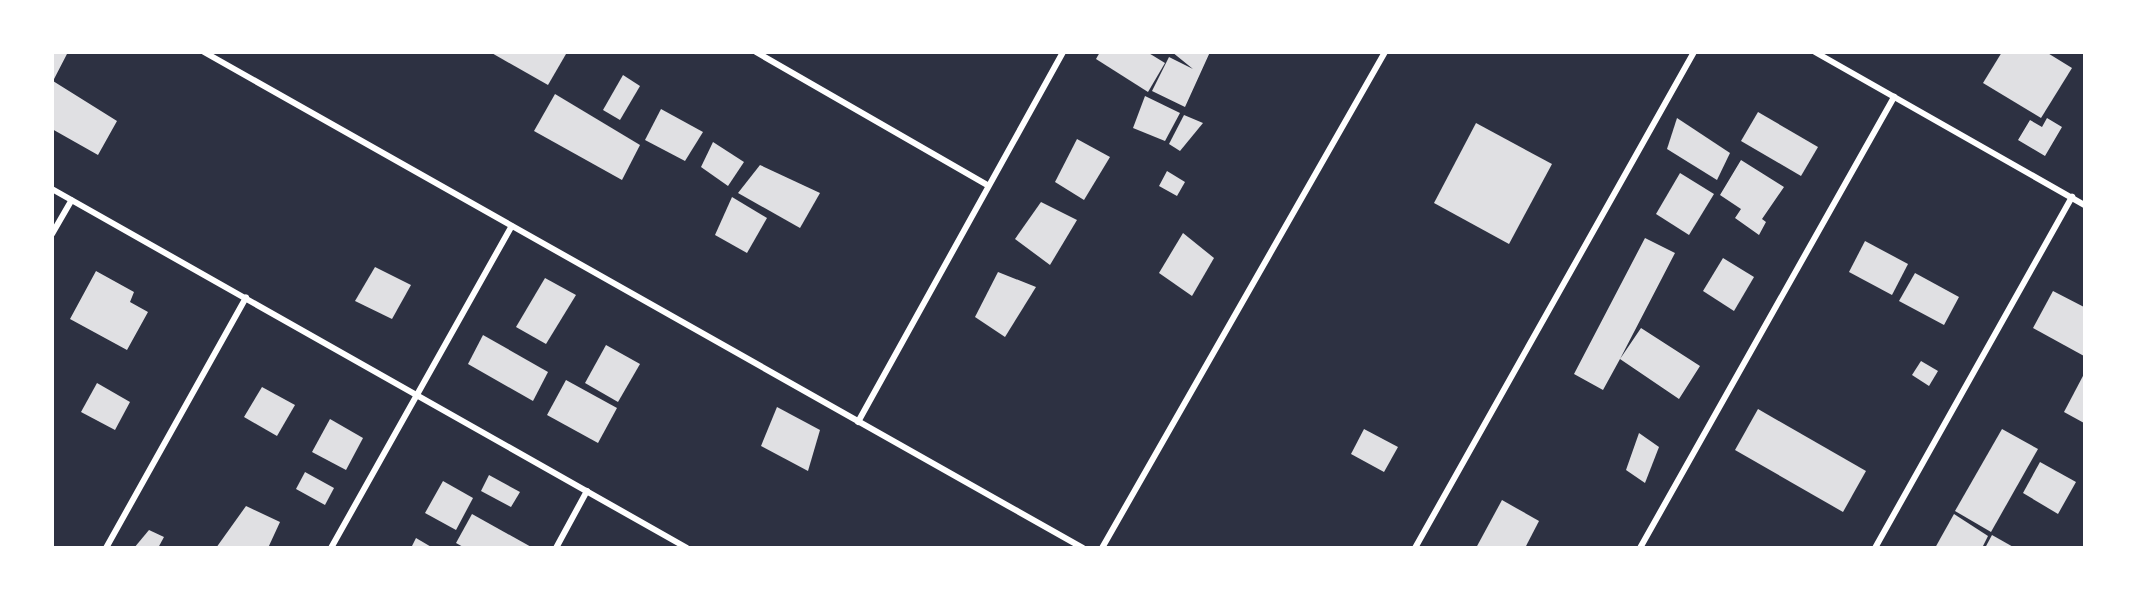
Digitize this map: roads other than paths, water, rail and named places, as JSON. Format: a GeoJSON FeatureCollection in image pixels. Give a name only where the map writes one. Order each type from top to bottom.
{"type":"FeatureCollection","features":[{"type":"Feature","properties":{"kind":"street"},"geometry":{"type":"LineString","coordinates":[[204,52],[1083,548]]}},
{"type":"Feature","properties":{"kind":"street"},"geometry":{"type":"LineString","coordinates":[[756,52],[986,184]]}},
{"type":"Feature","properties":{"kind":"street"},"geometry":{"type":"LineString","coordinates":[[858,422],[986,184],[1063,52]]}},
{"type":"Feature","properties":{"kind":"street"},"geometry":{"type":"LineString","coordinates":[[1102,548],[1384,52]]}},
{"type":"Feature","properties":{"kind":"street"},"geometry":{"type":"LineString","coordinates":[[1415,548],[1694,52]]}},
{"type":"Feature","properties":{"kind":"street"},"geometry":{"type":"LineString","coordinates":[[1815,52],[2085,205]]}},
{"type":"Feature","properties":{"kind":"street"},"geometry":{"type":"LineString","coordinates":[[1640,548],[1894,97]]}},
{"type":"Feature","properties":{"kind":"street"},"geometry":{"type":"LineString","coordinates":[[52,189],[687,548]]}},
{"type":"Feature","properties":{"kind":"street"},"geometry":{"type":"LineString","coordinates":[[1875,548],[2072,197]]}},
{"type":"Feature","properties":{"kind":"street"},"geometry":{"type":"LineString","coordinates":[[52,234],[72,200]]}},
{"type":"Feature","properties":{"kind":"street"},"geometry":{"type":"LineString","coordinates":[[331,548],[512,226]]}},
{"type":"Feature","properties":{"kind":"street"},"geometry":{"type":"LineString","coordinates":[[106,548],[246,298]]}},
{"type":"Feature","properties":{"kind":"street"},"geometry":{"type":"LineString","coordinates":[[556,548],[587,491]]}}]}
